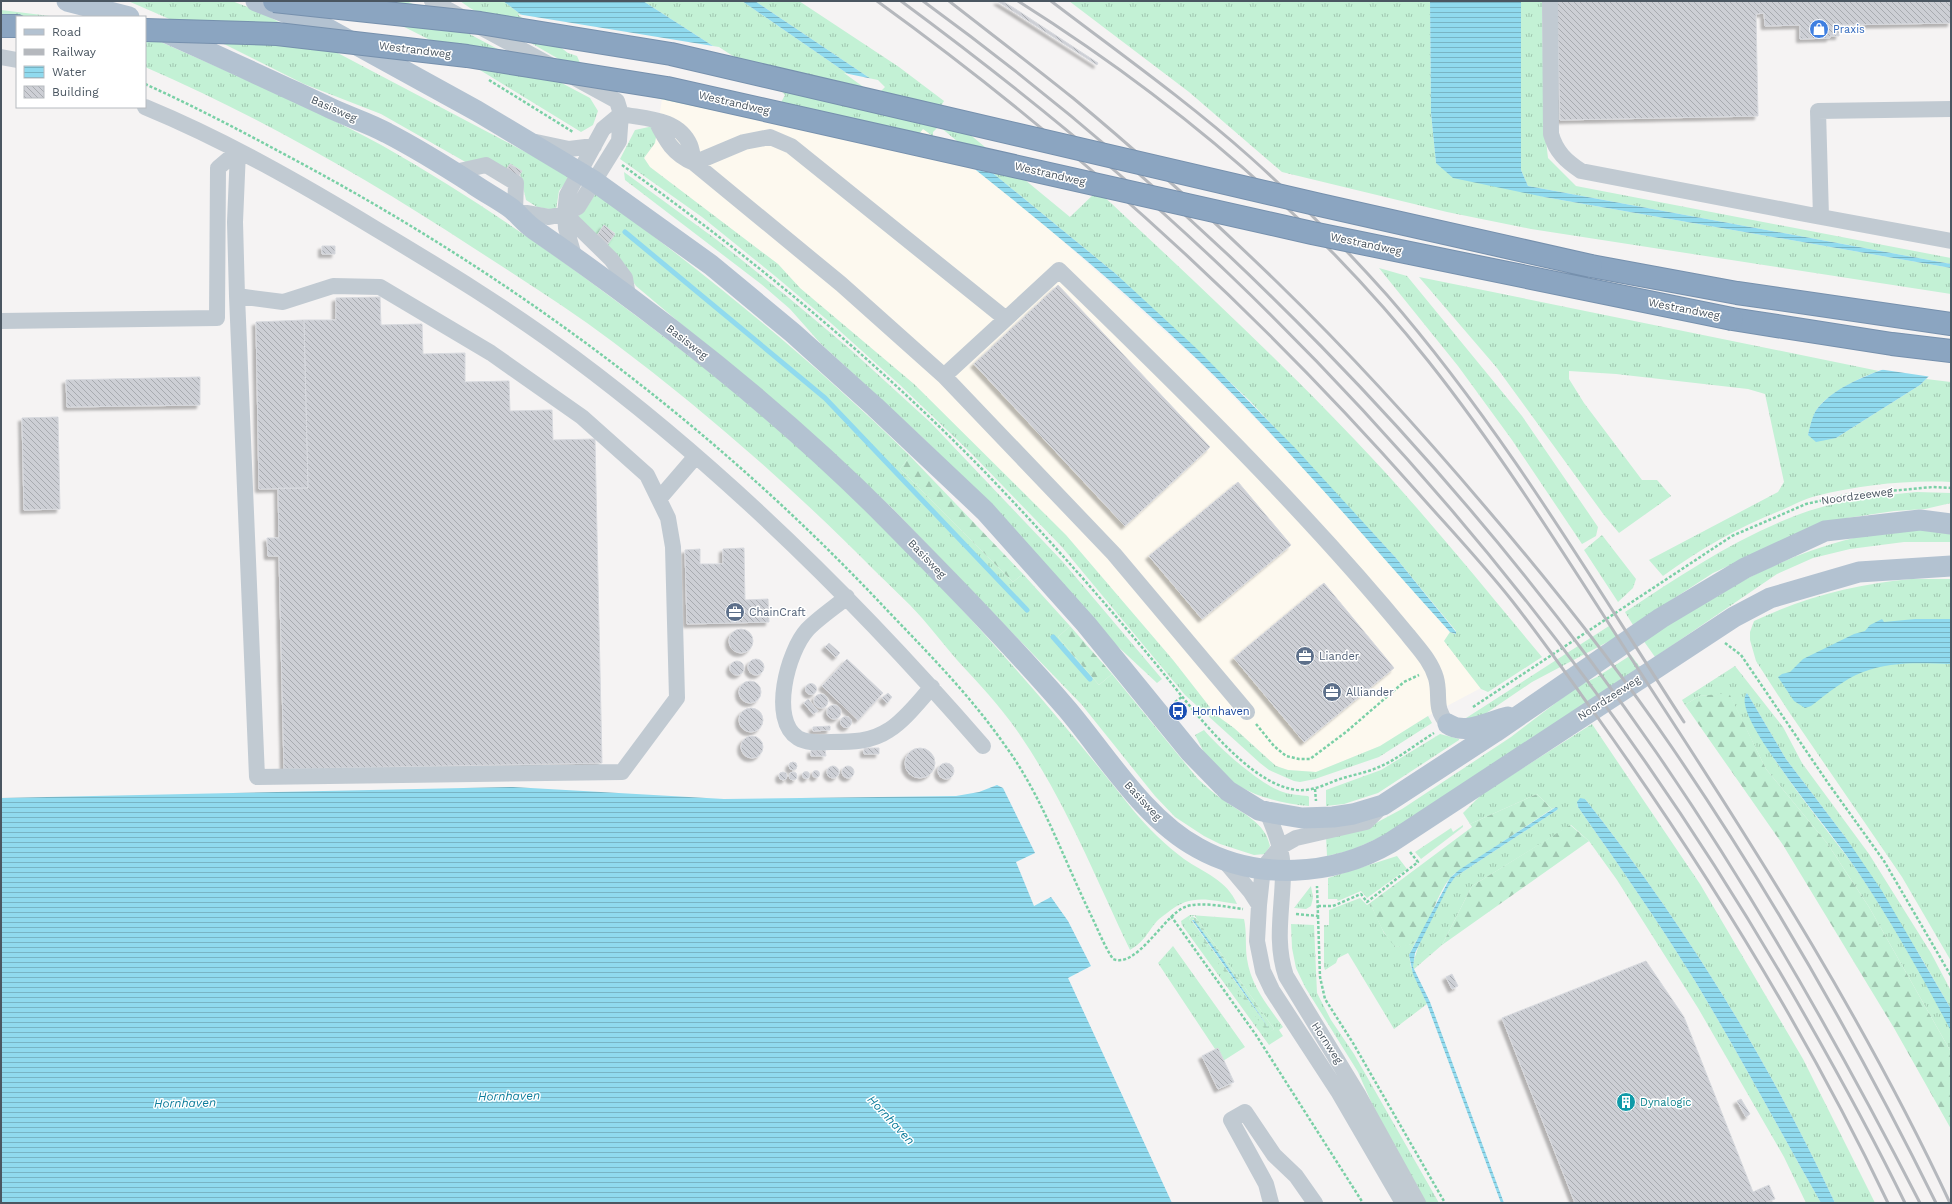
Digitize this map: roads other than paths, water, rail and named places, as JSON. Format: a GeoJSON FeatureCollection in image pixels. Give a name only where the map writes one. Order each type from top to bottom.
{"type":"FeatureCollection","features":[{"type":"Feature","properties":{"kind":"highway"},"geometry":{"type":"LineString","coordinates":[[274,1],[480,23],[671,54],[1320,205],[1591,266],[1737,293],[1951,324]]}},
{"type":"Feature","properties":{"kind":"highway"},"geometry":{"type":"LineString","coordinates":[[1,26],[16,26]]}},
{"type":"Feature","properties":{"kind":"highway","name":"Westrandweg"},"geometry":{"type":"LineString","coordinates":[[146,30],[277,34],[468,56],[667,88],[1312,233],[1675,308],[1829,335],[1951,351]]}},
{"type":"Feature","properties":{"kind":"main road"},"geometry":{"type":"LineString","coordinates":[[67,1],[125,16]]}},
{"type":"Feature","properties":{"kind":"main road"},"geometry":{"type":"LineString","coordinates":[[256,1],[328,29],[476,111],[587,177],[711,265],[794,333],[875,406],[990,517],[1086,624],[1191,753],[1228,791],[1259,810],[1302,818],[1333,817],[1353,814],[1383,805],[1522,714],[1661,618],[1745,568],[1825,531],[1920,520],[1951,524]]}},
{"type":"Feature","properties":{"kind":"main road","name":"Basisweg"},"geometry":{"type":"LineString","coordinates":[[146,24],[385,132],[455,172],[515,211],[529,226],[574,256],[703,354],[830,463],[884,516],[1015,651],[1069,711],[1120,776],[1171,832],[1201,850],[1223,859],[1273,869]]}},
{"type":"Feature","properties":{"kind":"main road","name":"Noordzeeweg"},"geometry":{"type":"LineString","coordinates":[[1273,869],[1317,870],[1345,863],[1380,848],[1712,631],[1734,617],[1770,598],[1859,572],[1951,566]]}},
{"type":"Feature","properties":{"kind":"main road"},"geometry":{"type":"LineString","coordinates":[[1448,724],[1452,727],[1464,729],[1522,714]]}},
{"type":"Feature","properties":{"kind":"street"},"geometry":{"type":"LineString","coordinates":[[432,1],[617,101],[621,114],[619,141],[587,177]]}},
{"type":"Feature","properties":{"kind":"street"},"geometry":{"type":"LineString","coordinates":[[1550,1],[1550,134],[1554,146],[1562,157],[1581,171],[1951,241]]}},
{"type":"Feature","properties":{"kind":"street"},"geometry":{"type":"LineString","coordinates":[[1,57],[16,60]]}},
{"type":"Feature","properties":{"kind":"street"},"geometry":{"type":"LineString","coordinates":[[146,107],[238,151],[341,208],[469,286],[572,356],[696,456],[764,516],[847,597],[932,687],[983,746]]}},
{"type":"Feature","properties":{"kind":"street"},"geometry":{"type":"LineString","coordinates":[[1821,217],[1818,111],[1951,109]]}},
{"type":"Feature","properties":{"kind":"street"},"geometry":{"type":"LineString","coordinates":[[621,114],[656,121],[665,140],[680,157],[694,163],[842,284],[944,376],[1114,554],[1247,712]]}},
{"type":"Feature","properties":{"kind":"street"},"geometry":{"type":"LineString","coordinates":[[565,214],[578,207],[594,146],[603,129],[621,114]]}},
{"type":"Feature","properties":{"kind":"street"},"geometry":{"type":"LineString","coordinates":[[694,163],[744,142],[770,137],[791,146],[1006,319]]}},
{"type":"Feature","properties":{"kind":"street"},"geometry":{"type":"LineString","coordinates":[[523,139],[569,149],[594,146]]}},
{"type":"Feature","properties":{"kind":"street"},"geometry":{"type":"LineString","coordinates":[[237,296],[283,302],[333,286],[380,287],[491,353],[582,417],[647,475],[668,518],[674,547],[677,698],[622,772],[257,777],[237,296],[235,222],[238,151]]}},
{"type":"Feature","properties":{"kind":"street"},"geometry":{"type":"LineString","coordinates":[[1,321],[217,318],[218,168],[238,151]]}},
{"type":"Feature","properties":{"kind":"street","name":"Basisweg"},"geometry":{"type":"LineString","coordinates":[[515,211],[549,216],[565,214]]}},
{"type":"Feature","properties":{"kind":"street"},"geometry":{"type":"LineString","coordinates":[[565,214],[566,228],[574,256]]}},
{"type":"Feature","properties":{"kind":"street"},"geometry":{"type":"LineString","coordinates":[[565,214],[611,259],[626,278],[628,296]]}},
{"type":"Feature","properties":{"kind":"street"},"geometry":{"type":"LineString","coordinates":[[944,376],[1059,270],[1221,429],[1328,542],[1424,654],[1436,680],[1438,707],[1442,717],[1448,724]]}},
{"type":"Feature","properties":{"kind":"street"},"geometry":{"type":"LineString","coordinates":[[659,500],[696,456]]}},
{"type":"Feature","properties":{"kind":"street"},"geometry":{"type":"LineString","coordinates":[[847,597],[807,630],[795,653],[786,680],[783,703],[785,722],[793,734],[806,741],[813,742],[856,742],[868,740],[890,729],[932,687]]}},
{"type":"Feature","properties":{"kind":"street"},"geometry":{"type":"LineString","coordinates":[[1280,847],[1303,836],[1316,832],[1334,831],[1366,822],[1383,805]]}},
{"type":"Feature","properties":{"kind":"street"},"geometry":{"type":"LineString","coordinates":[[1267,812],[1280,847],[1273,869]]}},
{"type":"Feature","properties":{"kind":"street"},"geometry":{"type":"LineString","coordinates":[[1223,859],[1250,891],[1259,905]]}},
{"type":"Feature","properties":{"kind":"street","name":"Hornweg"},"geometry":{"type":"LineString","coordinates":[[1273,869],[1259,905],[1257,941],[1263,971],[1272,990],[1339,1093],[1403,1203]]}},
{"type":"Feature","properties":{"kind":"street","name":"Hornweg"},"geometry":{"type":"LineString","coordinates":[[1273,869],[1280,956],[1286,976],[1355,1089],[1418,1203]]}},
{"type":"Feature","properties":{"kind":"street"},"geometry":{"type":"LineString","coordinates":[[1271,1203],[1266,1184],[1231,1120],[1245,1112],[1274,1154],[1296,1176],[1314,1203]]}},
{"type":"Feature","properties":{"kind":"water"},"geometry":{"type":"Polygon","coordinates":[[[503,1],[643,1],[772,84],[578,55],[569,51],[503,1]]]}},
{"type":"Feature","properties":{"kind":"water"},"geometry":{"type":"Polygon","coordinates":[[[742,1],[755,1],[883,87],[877,94],[742,1]]]}},
{"type":"Feature","properties":{"kind":"water"},"geometry":{"type":"Polygon","coordinates":[[[1430,1],[1521,1],[1521,170],[1528,186],[1951,264],[1951,268],[1544,197],[1453,178],[1436,163],[1431,113],[1430,1]]]}},
{"type":"Feature","properties":{"kind":"water"},"geometry":{"type":"Polygon","coordinates":[[[939,129],[1116,274],[1196,348],[1296,449],[1396,558],[1456,632],[1456,634],[1450,632],[1295,459],[1231,392],[1134,302],[1069,246],[934,137],[939,129]]]}},
{"type":"Feature","properties":{"kind":"water"},"geometry":{"type":"Polygon","coordinates":[[[1909,361],[1934,371],[1920,385],[1836,438],[1816,442],[1808,435],[1815,412],[1825,400],[1835,392],[1859,379],[1909,361]]]}},
{"type":"Feature","properties":{"kind":"water"},"geometry":{"type":"Polygon","coordinates":[[[1882,619],[1884,622],[1915,619],[1951,619],[1951,664],[1895,664],[1873,668],[1849,679],[1811,706],[1805,708],[1794,701],[1778,677],[1782,674],[1790,672],[1803,659],[1854,634],[1865,631],[1870,625],[1882,619]]]}},
{"type":"Feature","properties":{"kind":"water"},"geometry":{"type":"Polygon","coordinates":[[[1747,693],[1786,759],[1846,838],[1882,891],[1951,1009],[1951,1031],[1906,949],[1856,869],[1789,780],[1762,741],[1746,708],[1745,699],[1747,693]]]}},
{"type":"Feature","properties":{"kind":"water"},"geometry":{"type":"Polygon","coordinates":[[[997,785],[1003,788],[1035,853],[1016,862],[1034,906],[1051,897],[1068,921],[1091,966],[1068,978],[1172,1203],[1,1203],[1,798],[513,787],[724,799],[956,796],[979,792],[997,785]]]}},
{"type":"Feature","properties":{"kind":"water"},"geometry":{"type":"Polygon","coordinates":[[[1580,798],[1585,799],[1621,846],[1690,943],[1753,1045],[1782,1097],[1835,1203],[1821,1203],[1695,981],[1623,871],[1578,807],[1577,802],[1580,798]]]}},
{"type":"Feature","properties":{"kind":"water"},"geometry":{"type":"Polygon","coordinates":[[[1556,807],[1558,808],[1557,810],[1455,877],[1448,887],[1415,953],[1413,967],[1430,1002],[1504,1203],[1501,1203],[1427,1004],[1413,974],[1409,955],[1450,878],[1459,870],[1556,807]]]}},
{"type":"Feature","properties":{"kind":"water"},"geometry":{"type":"Polygon","coordinates":[[[1192,920],[1194,920],[1222,958],[1270,1030],[1192,920]]]}},
{"type":"Feature","properties":{"kind":"waterway"},"geometry":{"type":"LineString","coordinates":[[625,232],[825,398],[1027,610]]}},
{"type":"Feature","properties":{"kind":"waterway"},"geometry":{"type":"LineString","coordinates":[[1053,637],[1090,679]]}},
{"type":"Feature","properties":{"kind":"railway"},"geometry":{"type":"LineString","coordinates":[[877,1],[951,56],[1023,113],[1093,171],[1162,232],[1294,359],[1357,426],[1490,574],[1535,630],[1598,718],[1678,834],[1754,954],[1824,1077],[1888,1203]]}},
{"type":"Feature","properties":{"kind":"railway"},"geometry":{"type":"LineString","coordinates":[[901,1],[1029,99],[1111,167],[1192,239],[1311,356],[1389,438],[1463,524],[1534,612],[1602,702],[1668,794],[1729,889],[1819,1039],[1905,1203]]}},
{"type":"Feature","properties":{"kind":"railway"},"geometry":{"type":"LineString","coordinates":[[923,1],[1027,80],[1128,165],[1226,253],[1321,346],[1412,443],[1498,543],[1579,646],[1656,752],[1728,861],[1795,973],[1859,1087],[1920,1203]]}},
{"type":"Feature","properties":{"kind":"railway"},"geometry":{"type":"LineString","coordinates":[[949,1],[1073,98],[1126,143],[1228,235],[1278,283],[1333,338],[1411,422],[1535,566],[1605,655],[1649,715],[1708,801],[1743,856],[1844,1027],[1876,1085],[1936,1203]]}},
{"type":"Feature","properties":{"kind":"railway"},"geometry":{"type":"LineString","coordinates":[[1018,1],[1132,78],[1239,164],[1290,210],[1338,259],[1385,309],[1429,362],[1489,442],[1735,819],[1812,944],[1848,1007],[1918,1137],[1950,1203]]}},
{"type":"Feature","properties":{"kind":"railway"},"geometry":{"type":"LineString","coordinates":[[1051,1],[1177,96],[1226,136],[1286,190],[1387,295],[1429,345],[1506,449],[1579,558],[1684,722]]}},
{"type":"Feature","properties":{"kind":"place","name":"Praxis"},"geometry":{"type":"Point","coordinates":[1819,29]}},
{"type":"Feature","properties":{"kind":"place","name":"ChainCraft"},"geometry":{"type":"Point","coordinates":[735,612]}},
{"type":"Feature","properties":{"kind":"place","name":"Liander"},"geometry":{"type":"Point","coordinates":[1305,656]}},
{"type":"Feature","properties":{"kind":"place","name":"Alliander"},"geometry":{"type":"Point","coordinates":[1332,692]}},
{"type":"Feature","properties":{"kind":"place","name":"Hornhaven"},"geometry":{"type":"Point","coordinates":[1178,711]}},
{"type":"Feature","properties":{"kind":"place","name":"Dynalogic"},"geometry":{"type":"Point","coordinates":[1626,1102]}}]}
